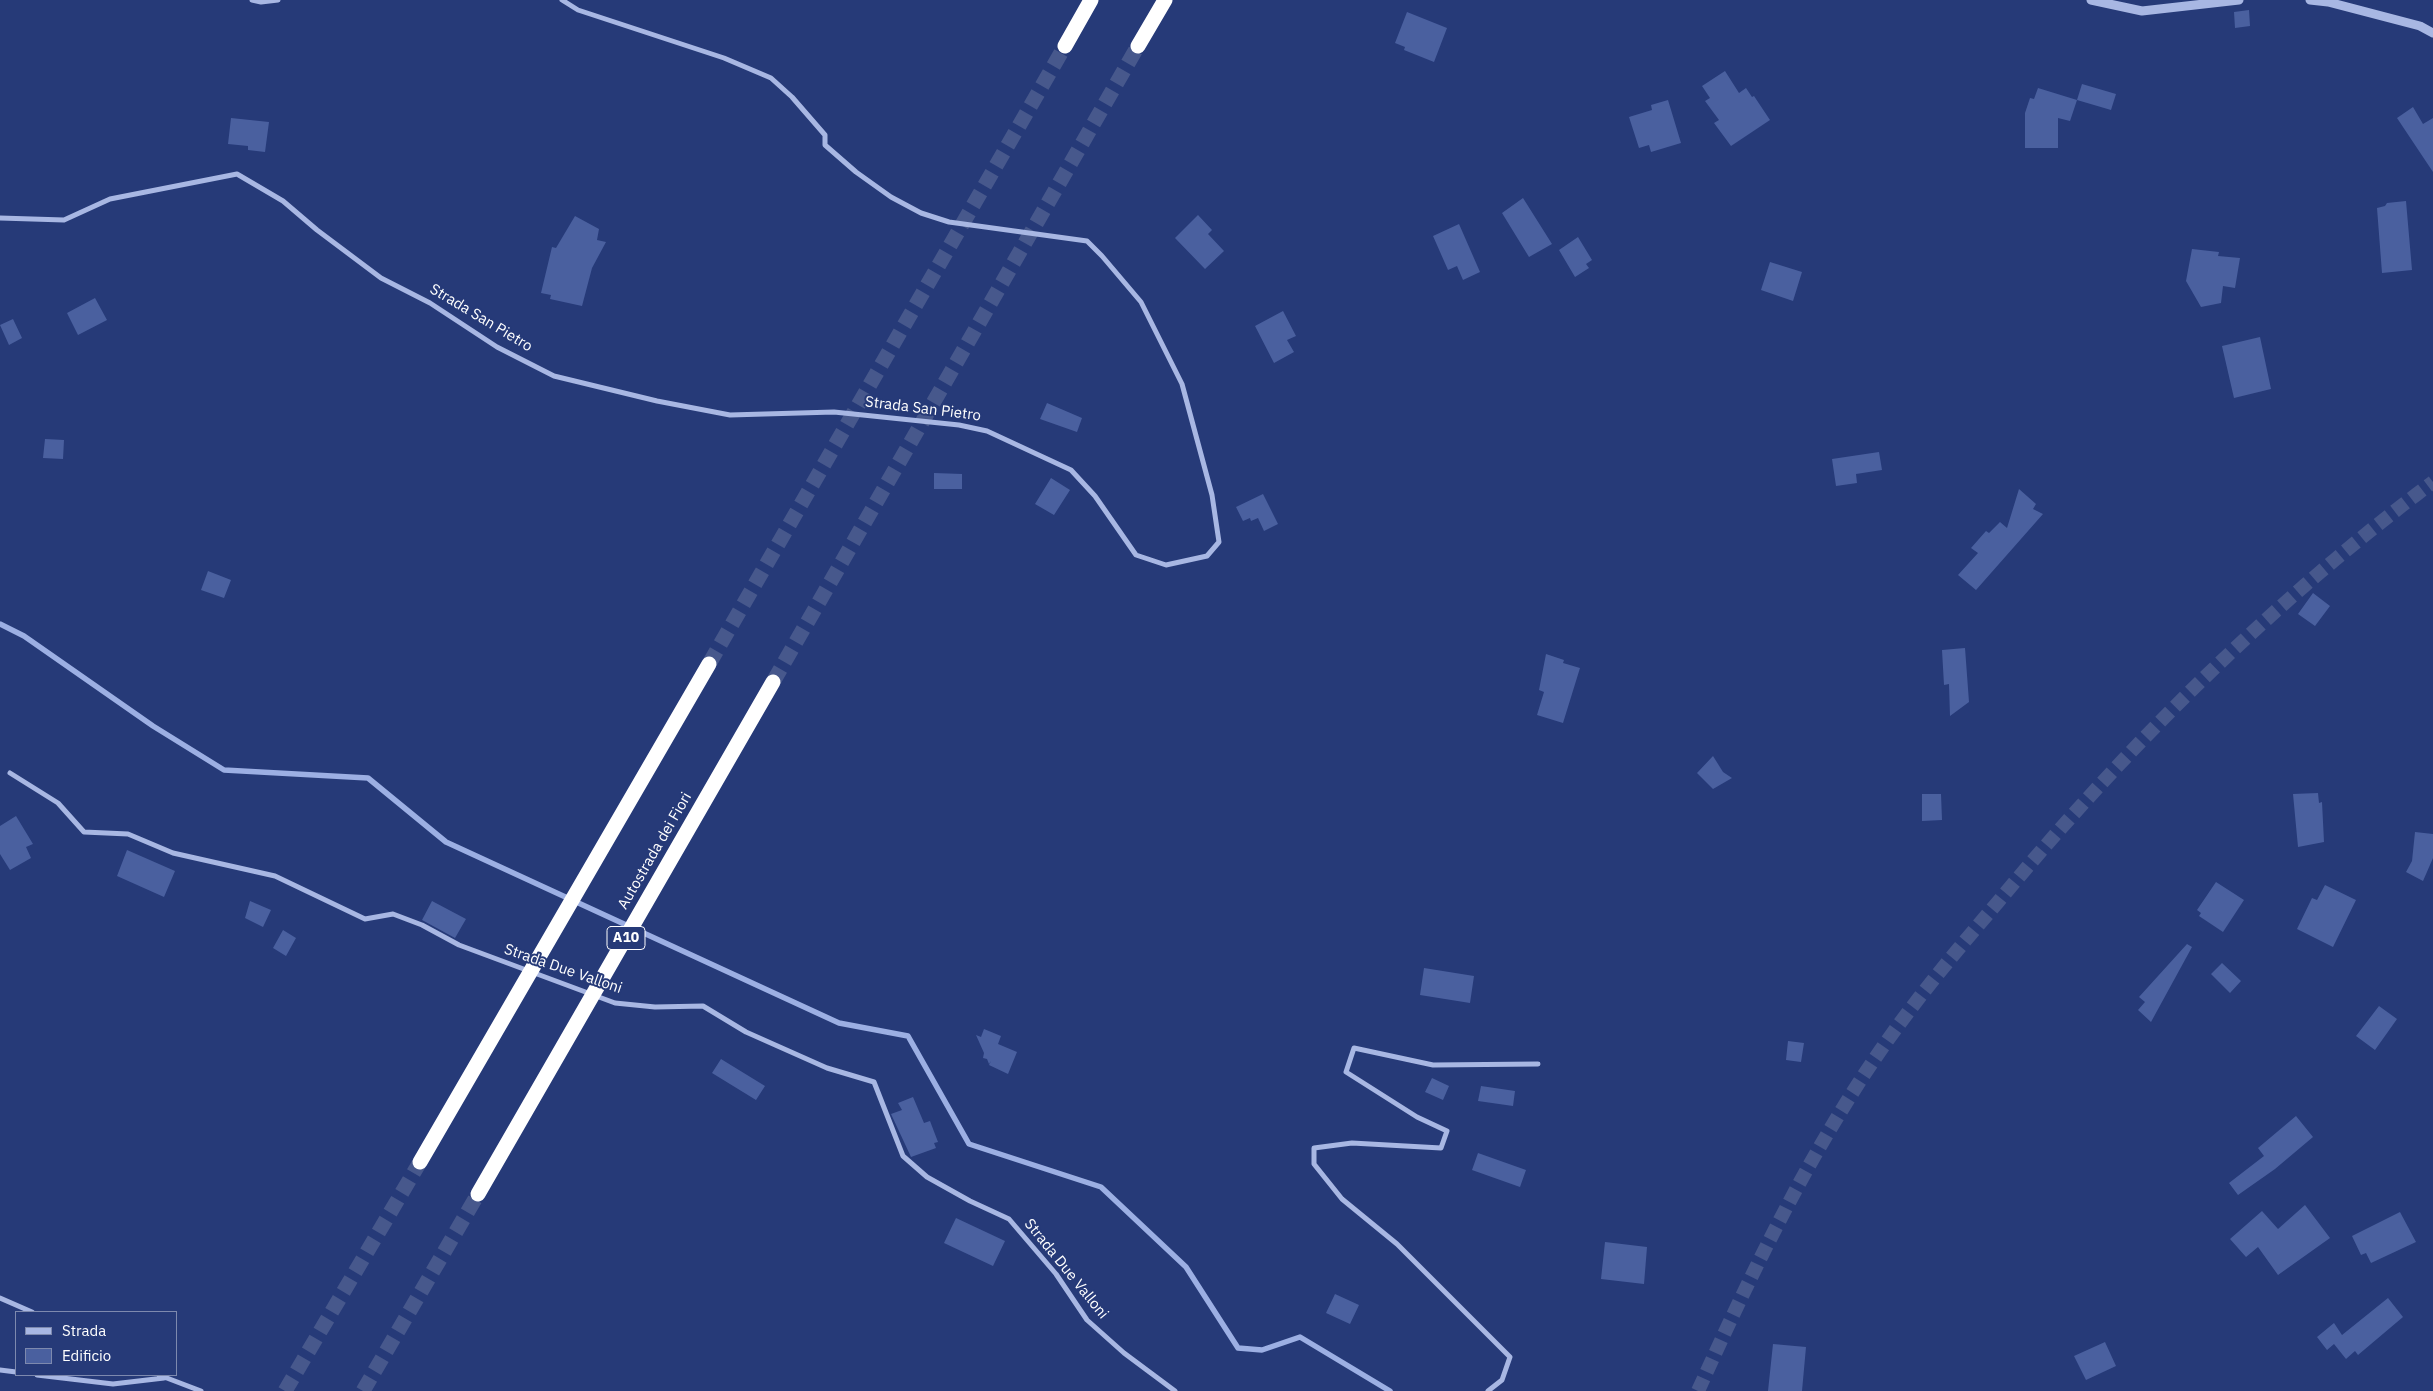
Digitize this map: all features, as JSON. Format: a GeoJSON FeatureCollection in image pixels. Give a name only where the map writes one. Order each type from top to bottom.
{"type":"FeatureCollection","features":[{"type":"Feature","properties":{"kind":"highway"},"geometry":{"type":"LineString","coordinates":[[1065,46],[1091,0]]}},
{"type":"Feature","properties":{"kind":"highway"},"geometry":{"type":"LineString","coordinates":[[1138,46],[1165,0]]}},
{"type":"Feature","properties":{"kind":"highway"},"geometry":{"type":"LineString","coordinates":[[420,1162],[709,664]]}},
{"type":"Feature","properties":{"kind":"highway","name":"Autostrada dei Fiori"},"geometry":{"type":"LineString","coordinates":[[478,1194],[773,682]]}},
{"type":"Feature","properties":{"kind":"street"},"geometry":{"type":"LineString","coordinates":[[252,0],[261,2],[278,0]]}},
{"type":"Feature","properties":{"kind":"street","name":"Strada San Pietro"},"geometry":{"type":"LineString","coordinates":[[0,218],[64,220],[110,199],[237,174],[283,200],[316,230],[381,278],[430,303],[497,347],[554,376],[647,399],[730,415],[834,412],[959,425],[987,431],[1071,470],[1095,496],[1136,555],[1166,565],[1207,556],[1219,542],[1212,495],[1182,384],[1141,302],[1117,271],[1087,241],[949,222],[921,213],[891,197],[856,172],[825,146],[824,135],[792,97],[771,78],[724,58],[578,10],[562,0]]}},
{"type":"Feature","properties":{"kind":"street"},"geometry":{"type":"LineString","coordinates":[[2091,0],[2142,11],[2239,0]]}},
{"type":"Feature","properties":{"kind":"street"},"geometry":{"type":"LineString","coordinates":[[2310,0],[2328,2],[2401,21],[2433,32]]}},
{"type":"Feature","properties":{"kind":"street","name":"Strada Due Valloni"},"geometry":{"type":"LineString","coordinates":[[10,773],[58,803],[84,832],[128,834],[173,853],[275,876],[365,919],[393,914],[422,925],[459,945],[615,1003],[655,1006],[702,1006],[746,1032],[826,1068],[874,1082],[903,1156],[927,1177],[970,1201],[1009,1219],[1056,1274],[1087,1320],[1124,1353],[1175,1391]]}},
{"type":"Feature","properties":{"kind":"street"},"geometry":{"type":"LineString","coordinates":[[1488,1391],[1502,1380],[1510,1357],[1397,1244],[1342,1199],[1314,1164],[1314,1148],[1352,1144],[1441,1148],[1447,1131],[1417,1117],[1346,1072],[1354,1048],[1433,1065],[1538,1064]]}},
{"type":"Feature","properties":{"kind":"street"},"geometry":{"type":"LineString","coordinates":[[0,1298],[30,1311]]}},
{"type":"Feature","properties":{"kind":"street"},"geometry":{"type":"LineString","coordinates":[[0,1370],[15,1372]]}},
{"type":"Feature","properties":{"kind":"street"},"geometry":{"type":"LineString","coordinates":[[46,1376],[114,1384],[164,1378]]}},
{"type":"Feature","properties":{"kind":"street"},"geometry":{"type":"LineString","coordinates":[[161,1376],[201,1391]]}},
{"type":"Feature","properties":{"kind":"building"},"geometry":{"type":"Polygon","coordinates":[[[2249,10],[2250,26],[2235,28],[2234,12],[2249,10]]]}},
{"type":"Feature","properties":{"kind":"building"},"geometry":{"type":"Polygon","coordinates":[[[1407,12],[1447,28],[1434,62],[1404,50],[1405,47],[1395,43],[1407,12]]]}},
{"type":"Feature","properties":{"kind":"building"},"geometry":{"type":"Polygon","coordinates":[[[1725,71],[1739,93],[1746,88],[1752,97],[1754,96],[1770,120],[1731,146],[1714,123],[1719,120],[1705,101],[1710,98],[1702,86],[1725,71]]]}},
{"type":"Feature","properties":{"kind":"building"},"geometry":{"type":"Polygon","coordinates":[[[2082,84],[2116,94],[2111,110],[2077,100],[2082,84]]]}},
{"type":"Feature","properties":{"kind":"building"},"geometry":{"type":"Polygon","coordinates":[[[2038,88],[2077,100],[2070,121],[2058,118],[2058,148],[2025,148],[2025,113],[2030,98],[2034,99],[2038,88]]]}},
{"type":"Feature","properties":{"kind":"building"},"geometry":{"type":"Polygon","coordinates":[[[1668,100],[1681,143],[1651,152],[1649,145],[1639,148],[1629,117],[1652,110],[1651,105],[1668,100]]]}},
{"type":"Feature","properties":{"kind":"building"},"geometry":{"type":"Polygon","coordinates":[[[2413,107],[2423,124],[2433,118],[2433,172],[2397,118],[2413,107]]]}},
{"type":"Feature","properties":{"kind":"building"},"geometry":{"type":"Polygon","coordinates":[[[231,118],[269,122],[265,152],[248,150],[248,146],[228,144],[231,118]]]}},
{"type":"Feature","properties":{"kind":"building"},"geometry":{"type":"Polygon","coordinates":[[[1523,198],[1552,244],[1529,257],[1502,213],[1523,198]]]}},
{"type":"Feature","properties":{"kind":"building"},"geometry":{"type":"Polygon","coordinates":[[[2406,201],[2412,270],[2382,273],[2377,208],[2385,206],[2387,203],[2406,201]]]}},
{"type":"Feature","properties":{"kind":"building"},"geometry":{"type":"Polygon","coordinates":[[[1198,215],[1212,230],[1208,234],[1224,251],[1205,269],[1175,238],[1198,215]]]}},
{"type":"Feature","properties":{"kind":"building"},"geometry":{"type":"Polygon","coordinates":[[[575,216],[599,229],[597,240],[606,242],[592,268],[582,306],[550,299],[551,295],[541,293],[552,247],[556,248],[575,216]]]}},
{"type":"Feature","properties":{"kind":"building"},"geometry":{"type":"Polygon","coordinates":[[[1459,224],[1480,272],[1463,280],[1457,266],[1448,270],[1433,236],[1459,224]]]}},
{"type":"Feature","properties":{"kind":"building"},"geometry":{"type":"Polygon","coordinates":[[[1578,237],[1592,260],[1586,264],[1589,268],[1575,277],[1559,250],[1578,237]]]}},
{"type":"Feature","properties":{"kind":"building"},"geometry":{"type":"Polygon","coordinates":[[[2192,249],[2219,252],[2218,256],[2240,258],[2235,288],[2223,286],[2221,303],[2201,307],[2186,281],[2192,249]]]}},
{"type":"Feature","properties":{"kind":"building"},"geometry":{"type":"Polygon","coordinates":[[[1770,262],[1802,272],[1793,301],[1761,290],[1770,262]]]}},
{"type":"Feature","properties":{"kind":"building"},"geometry":{"type":"Polygon","coordinates":[[[95,298],[107,320],[78,335],[67,313],[95,298]]]}},
{"type":"Feature","properties":{"kind":"building"},"geometry":{"type":"Polygon","coordinates":[[[1283,311],[1296,336],[1287,340],[1294,352],[1274,363],[1255,326],[1283,311]]]}},
{"type":"Feature","properties":{"kind":"building"},"geometry":{"type":"Polygon","coordinates":[[[13,319],[22,338],[9,345],[0,325],[13,319]]]}},
{"type":"Feature","properties":{"kind":"building"},"geometry":{"type":"Polygon","coordinates":[[[2260,337],[2271,389],[2234,398],[2222,346],[2260,337]]]}},
{"type":"Feature","properties":{"kind":"building"},"geometry":{"type":"Polygon","coordinates":[[[1047,403],[1082,418],[1077,432],[1040,419],[1047,403]]]}},
{"type":"Feature","properties":{"kind":"building"},"geometry":{"type":"Polygon","coordinates":[[[45,439],[64,440],[63,459],[43,458],[45,439]]]}},
{"type":"Feature","properties":{"kind":"building"},"geometry":{"type":"Polygon","coordinates":[[[1879,452],[1882,470],[1856,474],[1857,483],[1836,486],[1832,459],[1879,452]]]}},
{"type":"Feature","properties":{"kind":"building"},"geometry":{"type":"Polygon","coordinates":[[[934,473],[962,474],[962,489],[934,489],[934,473]]]}},
{"type":"Feature","properties":{"kind":"building"},"geometry":{"type":"Polygon","coordinates":[[[1051,478],[1070,490],[1054,515],[1035,504],[1051,478]]]}},
{"type":"Feature","properties":{"kind":"building"},"geometry":{"type":"Polygon","coordinates":[[[2019,489],[2036,504],[2033,509],[2043,514],[1976,590],[1958,575],[1978,553],[1971,548],[1986,531],[1989,533],[2000,522],[2007,528],[2019,489]]]}},
{"type":"Feature","properties":{"kind":"building"},"geometry":{"type":"Polygon","coordinates":[[[1263,494],[1278,524],[1264,531],[1258,518],[1251,521],[1250,518],[1243,521],[1236,507],[1263,494]]]}},
{"type":"Feature","properties":{"kind":"building"},"geometry":{"type":"Polygon","coordinates":[[[208,571],[231,580],[224,598],[201,590],[208,571]]]}},
{"type":"Feature","properties":{"kind":"building"},"geometry":{"type":"Polygon","coordinates":[[[2313,593],[2330,606],[2315,626],[2298,614],[2313,593]]]}},
{"type":"Feature","properties":{"kind":"building"},"geometry":{"type":"Polygon","coordinates":[[[1965,648],[1969,702],[1950,716],[1949,684],[1944,685],[1942,650],[1965,648]]]}},
{"type":"Feature","properties":{"kind":"building"},"geometry":{"type":"Polygon","coordinates":[[[1546,654],[1564,660],[1563,663],[1580,668],[1563,723],[1537,715],[1544,692],[1539,690],[1546,654]]]}},
{"type":"Feature","properties":{"kind":"building"},"geometry":{"type":"Polygon","coordinates":[[[1713,756],[1723,772],[1732,778],[1713,789],[1697,773],[1713,756]]]}},
{"type":"Feature","properties":{"kind":"building"},"geometry":{"type":"Polygon","coordinates":[[[2318,793],[2319,803],[2322,802],[2324,842],[2298,847],[2293,794],[2318,793]]]}},
{"type":"Feature","properties":{"kind":"building"},"geometry":{"type":"Polygon","coordinates":[[[1922,794],[1941,794],[1942,820],[1922,821],[1922,794]]]}},
{"type":"Feature","properties":{"kind":"building"},"geometry":{"type":"Polygon","coordinates":[[[16,816],[33,844],[26,847],[31,858],[10,870],[0,854],[0,826],[16,816]]]}},
{"type":"Feature","properties":{"kind":"building"},"geometry":{"type":"Polygon","coordinates":[[[2415,832],[2433,834],[2433,858],[2423,881],[2406,872],[2412,861],[2415,832]]]}},
{"type":"Feature","properties":{"kind":"building"},"geometry":{"type":"Polygon","coordinates":[[[127,850],[175,871],[164,897],[117,876],[127,850]]]}},
{"type":"Feature","properties":{"kind":"building"},"geometry":{"type":"Polygon","coordinates":[[[2216,882],[2244,900],[2223,932],[2199,916],[2201,913],[2197,910],[2216,882]]]}},
{"type":"Feature","properties":{"kind":"building"},"geometry":{"type":"Polygon","coordinates":[[[2325,885],[2356,900],[2333,947],[2297,929],[2312,898],[2317,900],[2325,885]]]}},
{"type":"Feature","properties":{"kind":"building"},"geometry":{"type":"Polygon","coordinates":[[[250,901],[271,910],[263,927],[245,918],[250,901]]]}},
{"type":"Feature","properties":{"kind":"building"},"geometry":{"type":"Polygon","coordinates":[[[432,901],[466,919],[455,938],[422,920],[432,901]]]}},
{"type":"Feature","properties":{"kind":"building"},"geometry":{"type":"Polygon","coordinates":[[[283,930],[296,938],[286,956],[273,948],[283,930]]]}},
{"type":"Feature","properties":{"kind":"building"},"geometry":{"type":"Polygon","coordinates":[[[2187,944],[2192,947],[2151,1022],[2138,1010],[2145,1002],[2139,997],[2187,944]]]}},
{"type":"Feature","properties":{"kind":"building"},"geometry":{"type":"Polygon","coordinates":[[[2222,963],[2241,981],[2230,993],[2211,974],[2222,963]]]}},
{"type":"Feature","properties":{"kind":"building"},"geometry":{"type":"Polygon","coordinates":[[[1424,968],[1474,976],[1470,1003],[1420,995],[1424,968]]]}},
{"type":"Feature","properties":{"kind":"building"},"geometry":{"type":"Polygon","coordinates":[[[2379,1006],[2397,1019],[2375,1050],[2356,1036],[2379,1006]]]}},
{"type":"Feature","properties":{"kind":"building"},"geometry":{"type":"Polygon","coordinates":[[[984,1029],[1001,1036],[998,1044],[1017,1052],[1008,1074],[989,1065],[991,1061],[989,1064],[987,1059],[983,1058],[984,1053],[976,1035],[981,1037],[984,1029]]]}},
{"type":"Feature","properties":{"kind":"building"},"geometry":{"type":"Polygon","coordinates":[[[1788,1041],[1804,1043],[1801,1062],[1786,1060],[1788,1041]]]}},
{"type":"Feature","properties":{"kind":"building"},"geometry":{"type":"Polygon","coordinates":[[[721,1059],[765,1086],[756,1100],[712,1073],[721,1059]]]}},
{"type":"Feature","properties":{"kind":"building"},"geometry":{"type":"Polygon","coordinates":[[[1432,1078],[1449,1086],[1443,1100],[1425,1092],[1432,1078]]]}},
{"type":"Feature","properties":{"kind":"building"},"geometry":{"type":"Polygon","coordinates":[[[1481,1086],[1515,1091],[1513,1106],[1478,1101],[1481,1086]]]}},
{"type":"Feature","properties":{"kind":"building"},"geometry":{"type":"Polygon","coordinates":[[[913,1097],[924,1123],[930,1121],[938,1142],[934,1143],[936,1148],[911,1157],[891,1114],[902,1110],[898,1103],[913,1097]]]}},
{"type":"Feature","properties":{"kind":"building"},"geometry":{"type":"Polygon","coordinates":[[[2296,1116],[2313,1137],[2275,1169],[2238,1195],[2229,1183],[2264,1156],[2258,1148],[2296,1116]]]}},
{"type":"Feature","properties":{"kind":"building"},"geometry":{"type":"Polygon","coordinates":[[[1478,1153],[1526,1170],[1520,1187],[1472,1170],[1478,1153]]]}},
{"type":"Feature","properties":{"kind":"building"},"geometry":{"type":"Polygon","coordinates":[[[2305,1205],[2330,1238],[2278,1275],[2258,1247],[2246,1257],[2230,1239],[2262,1211],[2278,1229],[2305,1205]]]}},
{"type":"Feature","properties":{"kind":"building"},"geometry":{"type":"Polygon","coordinates":[[[2400,1212],[2416,1242],[2371,1263],[2366,1253],[2361,1255],[2352,1236],[2400,1212]]]}},
{"type":"Feature","properties":{"kind":"building"},"geometry":{"type":"Polygon","coordinates":[[[956,1218],[1005,1241],[993,1266],[944,1243],[956,1218]]]}},
{"type":"Feature","properties":{"kind":"building"},"geometry":{"type":"Polygon","coordinates":[[[1605,1242],[1647,1247],[1644,1284],[1601,1279],[1605,1242]]]}},
{"type":"Feature","properties":{"kind":"building"},"geometry":{"type":"Polygon","coordinates":[[[1335,1294],[1359,1305],[1350,1324],[1326,1313],[1335,1294]]]}},
{"type":"Feature","properties":{"kind":"building"},"geometry":{"type":"Polygon","coordinates":[[[2388,1298],[2403,1317],[2358,1355],[2355,1351],[2346,1359],[2334,1344],[2327,1350],[2317,1337],[2334,1323],[2342,1335],[2388,1298]]]}},
{"type":"Feature","properties":{"kind":"building"},"geometry":{"type":"Polygon","coordinates":[[[2105,1342],[2116,1366],[2086,1380],[2074,1356],[2105,1342]]]}},
{"type":"Feature","properties":{"kind":"building"},"geometry":{"type":"Polygon","coordinates":[[[1773,1344],[1806,1347],[1802,1391],[1768,1391],[1773,1344]]]}},
{"type":"Feature","properties":{"kind":"waterway"},"geometry":{"type":"LineString","coordinates":[[0,624],[24,636],[153,726],[224,770],[368,778],[446,842],[839,1023],[908,1036],[969,1144],[1101,1187],[1186,1267],[1238,1348],[1262,1350],[1300,1337],[1390,1391]]}},
{"type":"Feature","properties":{"kind":"tunnel"},"geometry":{"type":"LineString","coordinates":[[709,664],[1065,46]]}},
{"type":"Feature","properties":{"kind":"tunnel"},"geometry":{"type":"LineString","coordinates":[[773,682],[1138,46]]}},
{"type":"Feature","properties":{"kind":"tunnel"},"geometry":{"type":"LineString","coordinates":[[1698,1391],[1781,1217],[1828,1132],[1880,1051],[1937,975],[2047,844],[2097,788],[2203,679],[2315,577],[2373,528],[2433,482]]}},
{"type":"Feature","properties":{"kind":"tunnel"},"geometry":{"type":"LineString","coordinates":[[285,1391],[420,1162]]}},
{"type":"Feature","properties":{"kind":"tunnel"},"geometry":{"type":"LineString","coordinates":[[363,1391],[478,1194]]}}]}
